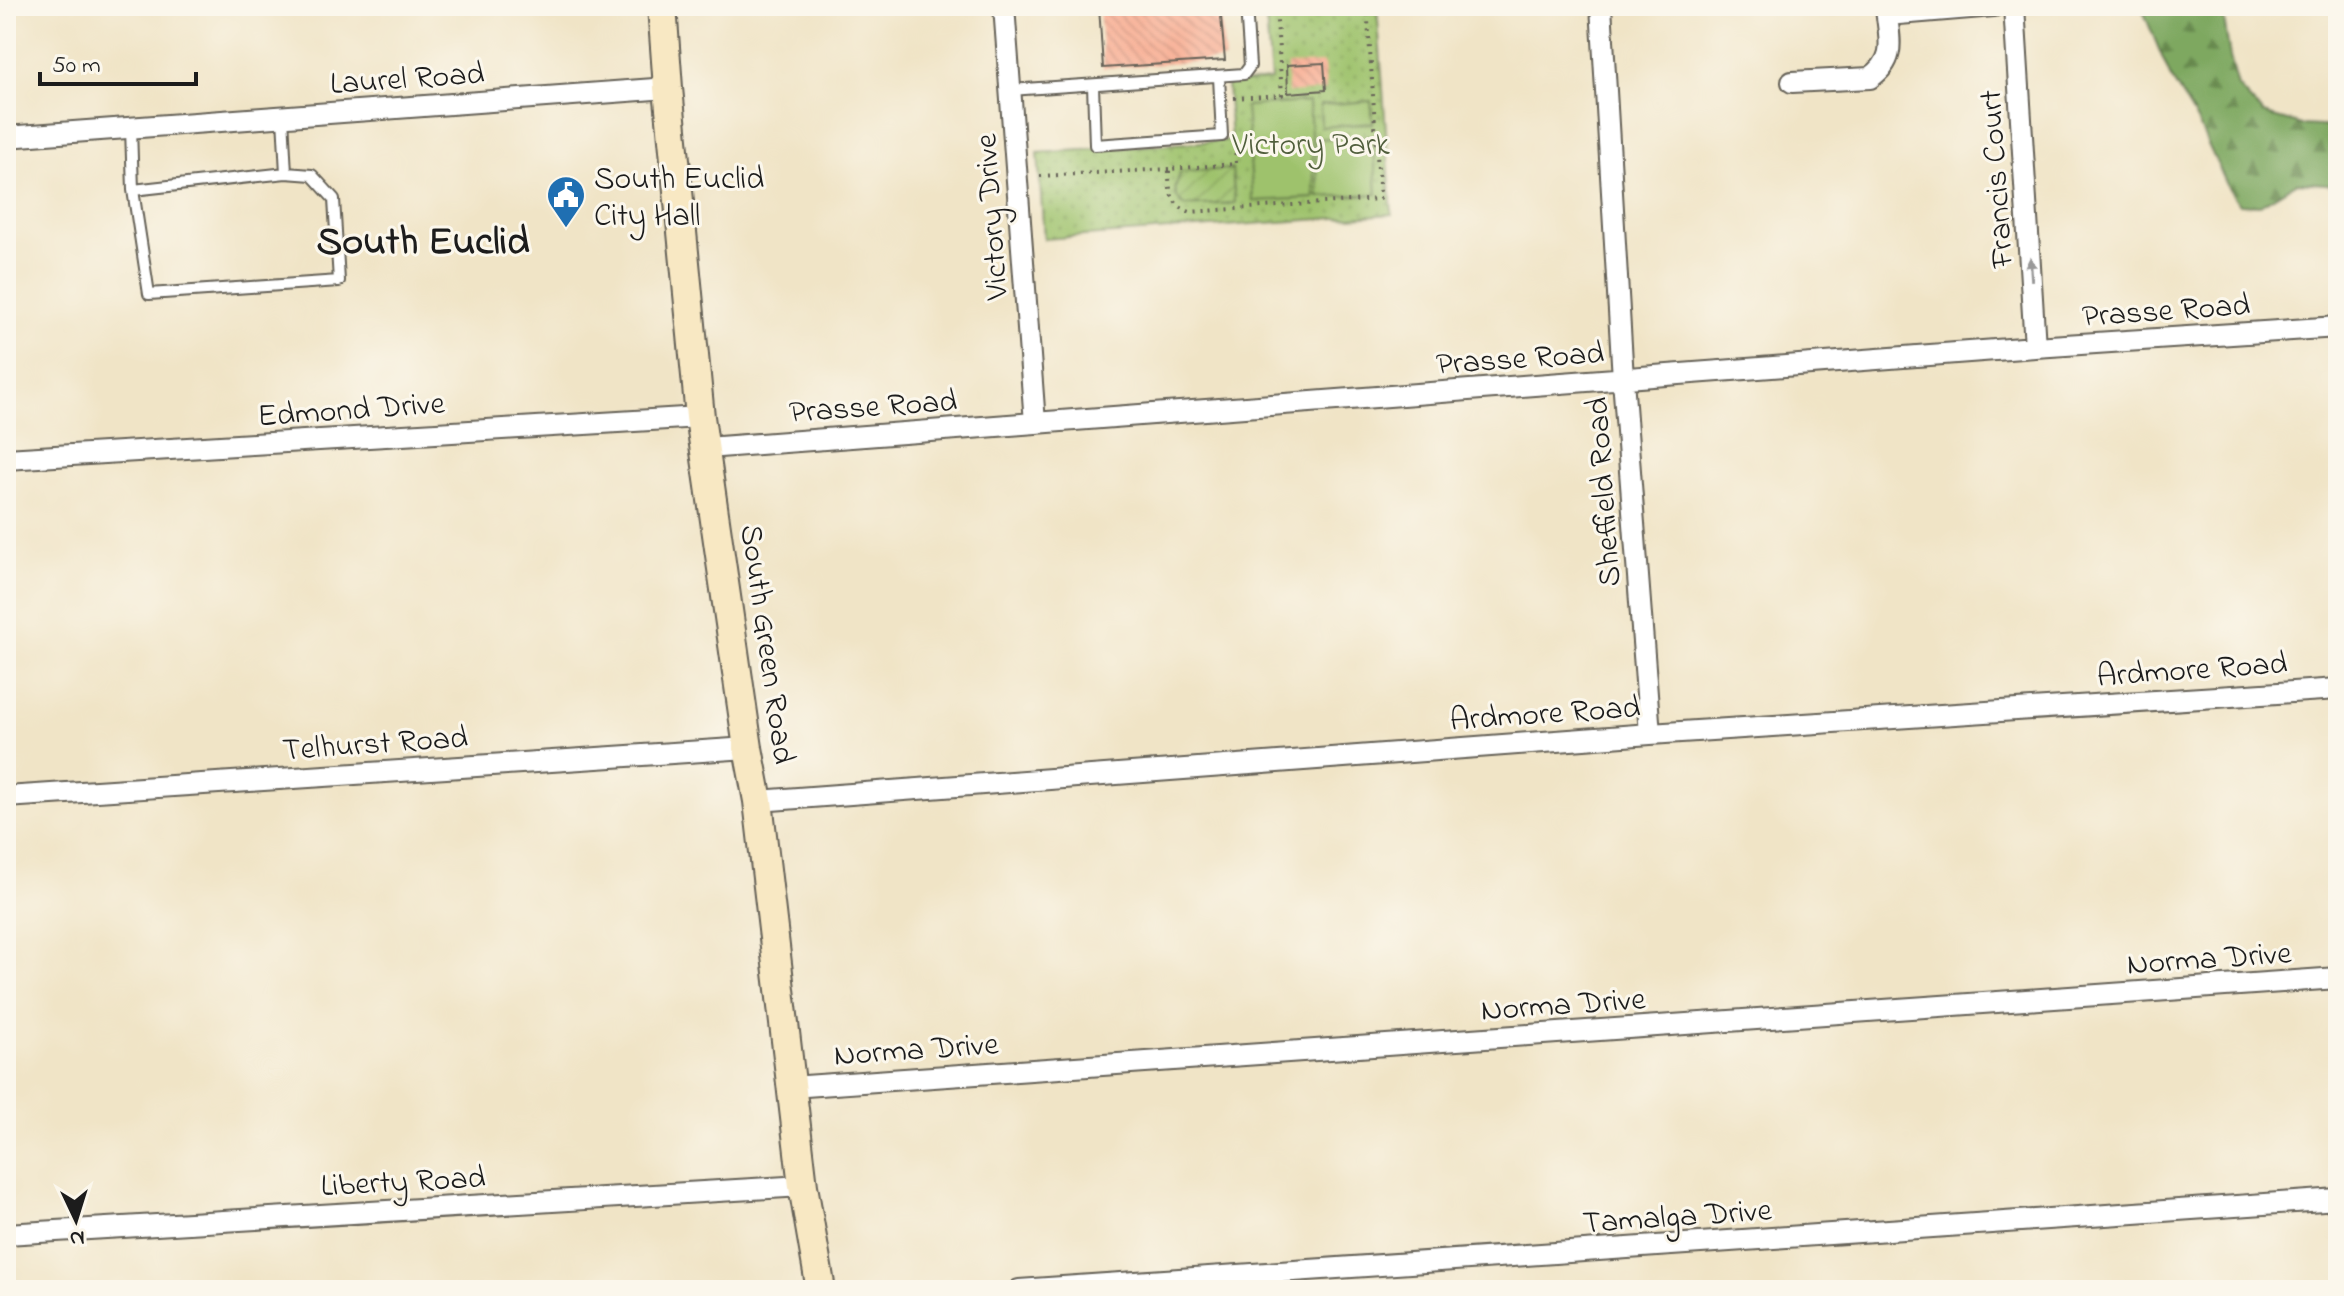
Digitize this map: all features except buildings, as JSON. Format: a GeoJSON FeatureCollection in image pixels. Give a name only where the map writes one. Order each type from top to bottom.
{"type":"FeatureCollection","features":[{"type":"Feature","properties":{"kind":"main road","name":"South Green Road"},"geometry":{"type":"LineString","coordinates":[[662,6],[700,417],[758,801],[803,1186],[821,1290]]}},
{"type":"Feature","properties":{"kind":"street","name":"Victory Drive"},"geometry":{"type":"LineString","coordinates":[[1004,6],[1035,423]]}},
{"type":"Feature","properties":{"kind":"street","name":"Sheffield Road"},"geometry":{"type":"LineString","coordinates":[[1601,6],[1623,379],[1650,734]]}},
{"type":"Feature","properties":{"kind":"street"},"geometry":{"type":"LineString","coordinates":[[1792,82],[1870,78],[1879,72],[1890,56],[1887,10],[1994,6]]}},
{"type":"Feature","properties":{"kind":"street","name":"Francis Court"},"geometry":{"type":"LineString","coordinates":[[2014,6],[2035,347]]}},
{"type":"Feature","properties":{"kind":"street","name":"Laurel Road"},"geometry":{"type":"LineString","coordinates":[[6,137],[668,88]]}},
{"type":"Feature","properties":{"kind":"street","name":"Prasse Road"},"geometry":{"type":"LineString","coordinates":[[706,448],[2035,347],[2338,327]]}},
{"type":"Feature","properties":{"kind":"street","name":"Edmond Drive"},"geometry":{"type":"LineString","coordinates":[[6,459],[700,417]]}},
{"type":"Feature","properties":{"kind":"street","name":"Ardmore Road"},"geometry":{"type":"LineString","coordinates":[[758,801],[1650,734],[2338,689]]}},
{"type":"Feature","properties":{"kind":"street","name":"Telhurst Road"},"geometry":{"type":"LineString","coordinates":[[6,797],[748,748]]}},
{"type":"Feature","properties":{"kind":"street","name":"Norma Drive"},"geometry":{"type":"LineString","coordinates":[[791,1087],[2338,978]]}},
{"type":"Feature","properties":{"kind":"street","name":"Liberty Road"},"geometry":{"type":"LineString","coordinates":[[6,1234],[803,1186]]}},
{"type":"Feature","properties":{"kind":"street","name":"Tamalga Drive"},"geometry":{"type":"LineString","coordinates":[[1019,1290],[2338,1199]]}},
{"type":"Feature","properties":{"kind":"lane"},"geometry":{"type":"LineString","coordinates":[[1010,90],[1244,74],[1250,66],[1246,6]]}},
{"type":"Feature","properties":{"kind":"lane"},"geometry":{"type":"LineString","coordinates":[[1093,85],[1095,145],[1222,136],[1219,77]]}},
{"type":"Feature","properties":{"kind":"lane"},"geometry":{"type":"LineString","coordinates":[[283,117],[286,173]]}},
{"type":"Feature","properties":{"kind":"lane"},"geometry":{"type":"LineString","coordinates":[[131,128],[133,190],[149,294],[339,281],[334,199],[312,175],[286,173],[133,190]]}},
{"type":"Feature","properties":{"kind":"path"},"geometry":{"type":"LineString","coordinates":[[1231,98],[1282,95],[1276,6]]}},
{"type":"Feature","properties":{"kind":"path"},"geometry":{"type":"LineString","coordinates":[[1169,169],[1171,195],[1175,203],[1190,212],[1380,199],[1367,6]]}},
{"type":"Feature","properties":{"kind":"path"},"geometry":{"type":"LineString","coordinates":[[1040,176],[1236,164],[1234,138]]}},
{"type":"Feature","properties":{"kind":"green space","name":"Victory Park"},"geometry":{"type":"Polygon","coordinates":[[[1265,6],[1377,6],[1392,214],[1044,239],[1038,153],[1231,140],[1227,84],[1271,80],[1265,6]]]}},
{"type":"Feature","properties":{"kind":"green space"},"geometry":{"type":"Polygon","coordinates":[[[2141,6],[2222,6],[2238,87],[2263,114],[2302,125],[2338,127],[2338,185],[2298,182],[2260,205],[2239,204],[2197,121],[2170,76],[2141,6]]]}},
{"type":"Feature","properties":{"kind":"green space"},"geometry":{"type":"Polygon","coordinates":[[[1371,101],[1373,123],[1321,127],[1320,105],[1371,101]]]}},
{"type":"Feature","properties":{"kind":"green space"},"geometry":{"type":"Polygon","coordinates":[[[1309,102],[1315,198],[1253,201],[1246,106],[1309,102]]]}},
{"type":"Feature","properties":{"kind":"green space"},"geometry":{"type":"Polygon","coordinates":[[[1373,136],[1377,194],[1319,197],[1315,139],[1373,136]]]}},
{"type":"Feature","properties":{"kind":"green space"},"geometry":{"type":"Polygon","coordinates":[[[1232,169],[1235,203],[1185,206],[1176,194],[1181,172],[1232,169]]]}},
{"type":"Feature","properties":{"kind":"place","name":"South Euclid City Hall"},"geometry":{"type":"Point","coordinates":[566,229]}},
{"type":"Feature","properties":{"kind":"district","name":"South Euclid"},"geometry":{"type":"Point","coordinates":[423,239]}}]}
